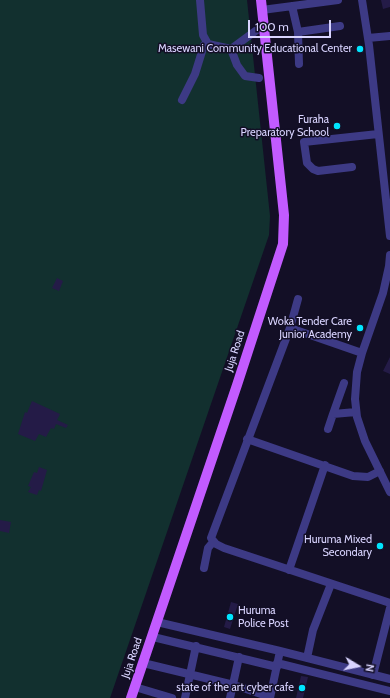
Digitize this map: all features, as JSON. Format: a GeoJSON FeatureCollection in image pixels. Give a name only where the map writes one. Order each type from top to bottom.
{"type":"FeatureCollection","features":[{"type":"Feature","properties":{"kind":"main road","name":"Juja Road"},"geometry":{"type":"LineString","coordinates":[[131,698],[158,622],[283,244],[284,215],[262,5]]}},
{"type":"Feature","properties":{"kind":"street"},"geometry":{"type":"LineString","coordinates":[[200,0],[203,35],[208,44]]}},
{"type":"Feature","properties":{"kind":"street"},"geometry":{"type":"LineString","coordinates":[[262,5],[292,6],[338,0]]}},
{"type":"Feature","properties":{"kind":"street"},"geometry":{"type":"LineString","coordinates":[[362,0],[368,38],[378,134],[389,209],[390,236]]}},
{"type":"Feature","properties":{"kind":"street"},"geometry":{"type":"LineString","coordinates":[[292,6],[298,32],[299,64]]}},
{"type":"Feature","properties":{"kind":"street"},"geometry":{"type":"LineString","coordinates":[[182,100],[195,74],[204,45],[208,44],[231,49],[264,24]]}},
{"type":"Feature","properties":{"kind":"street"},"geometry":{"type":"LineString","coordinates":[[298,32],[340,26]]}},
{"type":"Feature","properties":{"kind":"street"},"geometry":{"type":"LineString","coordinates":[[368,38],[390,36]]}},
{"type":"Feature","properties":{"kind":"street"},"geometry":{"type":"LineString","coordinates":[[231,49],[237,65],[245,76],[259,78]]}},
{"type":"Feature","properties":{"kind":"street"},"geometry":{"type":"LineString","coordinates":[[352,167],[318,171],[313,169],[307,163],[304,142],[378,134]]}},
{"type":"Feature","properties":{"kind":"street"},"geometry":{"type":"LineString","coordinates":[[390,255],[383,293],[357,372],[355,399],[356,412],[365,441],[390,492]]}},
{"type":"Feature","properties":{"kind":"street"},"geometry":{"type":"LineString","coordinates":[[204,568],[208,548],[213,542],[212,534],[290,328],[298,299]]}},
{"type":"Feature","properties":{"kind":"street"},"geometry":{"type":"LineString","coordinates":[[290,328],[362,353]]}},
{"type":"Feature","properties":{"kind":"street"},"geometry":{"type":"LineString","coordinates":[[328,429],[344,383]]}},
{"type":"Feature","properties":{"kind":"street"},"geometry":{"type":"LineString","coordinates":[[333,414],[356,412]]}},
{"type":"Feature","properties":{"kind":"street"},"geometry":{"type":"LineString","coordinates":[[247,439],[345,473],[363,477],[380,471]]}},
{"type":"Feature","properties":{"kind":"street"},"geometry":{"type":"LineString","coordinates":[[288,570],[325,465]]}},
{"type":"Feature","properties":{"kind":"street"},"geometry":{"type":"LineString","coordinates":[[213,542],[224,548],[390,603]]}},
{"type":"Feature","properties":{"kind":"street"},"geometry":{"type":"LineString","coordinates":[[307,658],[313,630],[331,584]]}},
{"type":"Feature","properties":{"kind":"street"},"geometry":{"type":"LineString","coordinates":[[373,675],[390,608]]}},
{"type":"Feature","properties":{"kind":"street"},"geometry":{"type":"LineString","coordinates":[[158,622],[280,650],[390,679]]}},
{"type":"Feature","properties":{"kind":"street"},"geometry":{"type":"LineString","coordinates":[[152,637],[390,691]]}},
{"type":"Feature","properties":{"kind":"street"},"geometry":{"type":"LineString","coordinates":[[185,698],[196,646]]}},
{"type":"Feature","properties":{"kind":"street"},"geometry":{"type":"LineString","coordinates":[[143,663],[234,685],[270,697],[280,650]]}},
{"type":"Feature","properties":{"kind":"street"},"geometry":{"type":"LineString","coordinates":[[230,698],[240,657]]}},
{"type":"Feature","properties":{"kind":"street"},"geometry":{"type":"LineString","coordinates":[[135,687],[172,698]]}},
{"type":"Feature","properties":{"kind":"green space"},"geometry":{"type":"Polygon","coordinates":[[[0,0],[247,0],[270,216],[269,235],[110,698],[0,698],[0,0]]]}},
{"type":"Feature","properties":{"kind":"building"},"geometry":{"type":"Polygon","coordinates":[[[381,0],[390,0],[390,7],[383,9],[381,0]]]}},
{"type":"Feature","properties":{"kind":"building"},"geometry":{"type":"Polygon","coordinates":[[[57,278],[63,281],[59,291],[52,288],[57,278]]]}},
{"type":"Feature","properties":{"kind":"building"},"geometry":{"type":"Polygon","coordinates":[[[390,357],[390,374],[383,371],[390,357]]]}},
{"type":"Feature","properties":{"kind":"building"},"geometry":{"type":"Polygon","coordinates":[[[32,401],[60,414],[57,420],[68,425],[66,428],[56,424],[54,429],[51,428],[46,437],[39,434],[35,441],[18,434],[25,412],[27,413],[32,401]]]}},
{"type":"Feature","properties":{"kind":"building"},"geometry":{"type":"Polygon","coordinates":[[[39,467],[47,470],[41,491],[39,490],[37,495],[28,492],[31,487],[28,486],[34,472],[37,473],[39,467]]]}},
{"type":"Feature","properties":{"kind":"building"},"geometry":{"type":"Polygon","coordinates":[[[0,520],[11,522],[9,533],[0,531],[0,520]]]}},
{"type":"Feature","properties":{"kind":"building"},"geometry":{"type":"Polygon","coordinates":[[[231,602],[238,604],[230,629],[224,627],[231,602]]]}},
{"type":"Feature","properties":{"kind":"building","name":"state of the art cyber cafe"},"geometry":{"type":"Polygon","coordinates":[[[301,676],[308,677],[303,698],[296,698],[301,676]]]}},
{"type":"Feature","properties":{"kind":"place","name":"Masewani Community Educational Center"},"geometry":{"type":"Point","coordinates":[360,49]}},
{"type":"Feature","properties":{"kind":"place","name":"Furaha Preparatory School"},"geometry":{"type":"Point","coordinates":[337,126]}},
{"type":"Feature","properties":{"kind":"place","name":"Woka Tender Care Junior Academy"},"geometry":{"type":"Point","coordinates":[360,328]}},
{"type":"Feature","properties":{"kind":"place","name":"Huruma Mixed Secondary"},"geometry":{"type":"Point","coordinates":[380,546]}},
{"type":"Feature","properties":{"kind":"place","name":"Huruma Police Post"},"geometry":{"type":"Point","coordinates":[230,617]}},
{"type":"Feature","properties":{"kind":"place","name":"state of the art cyber cafe"},"geometry":{"type":"Point","coordinates":[302,688]}}]}
